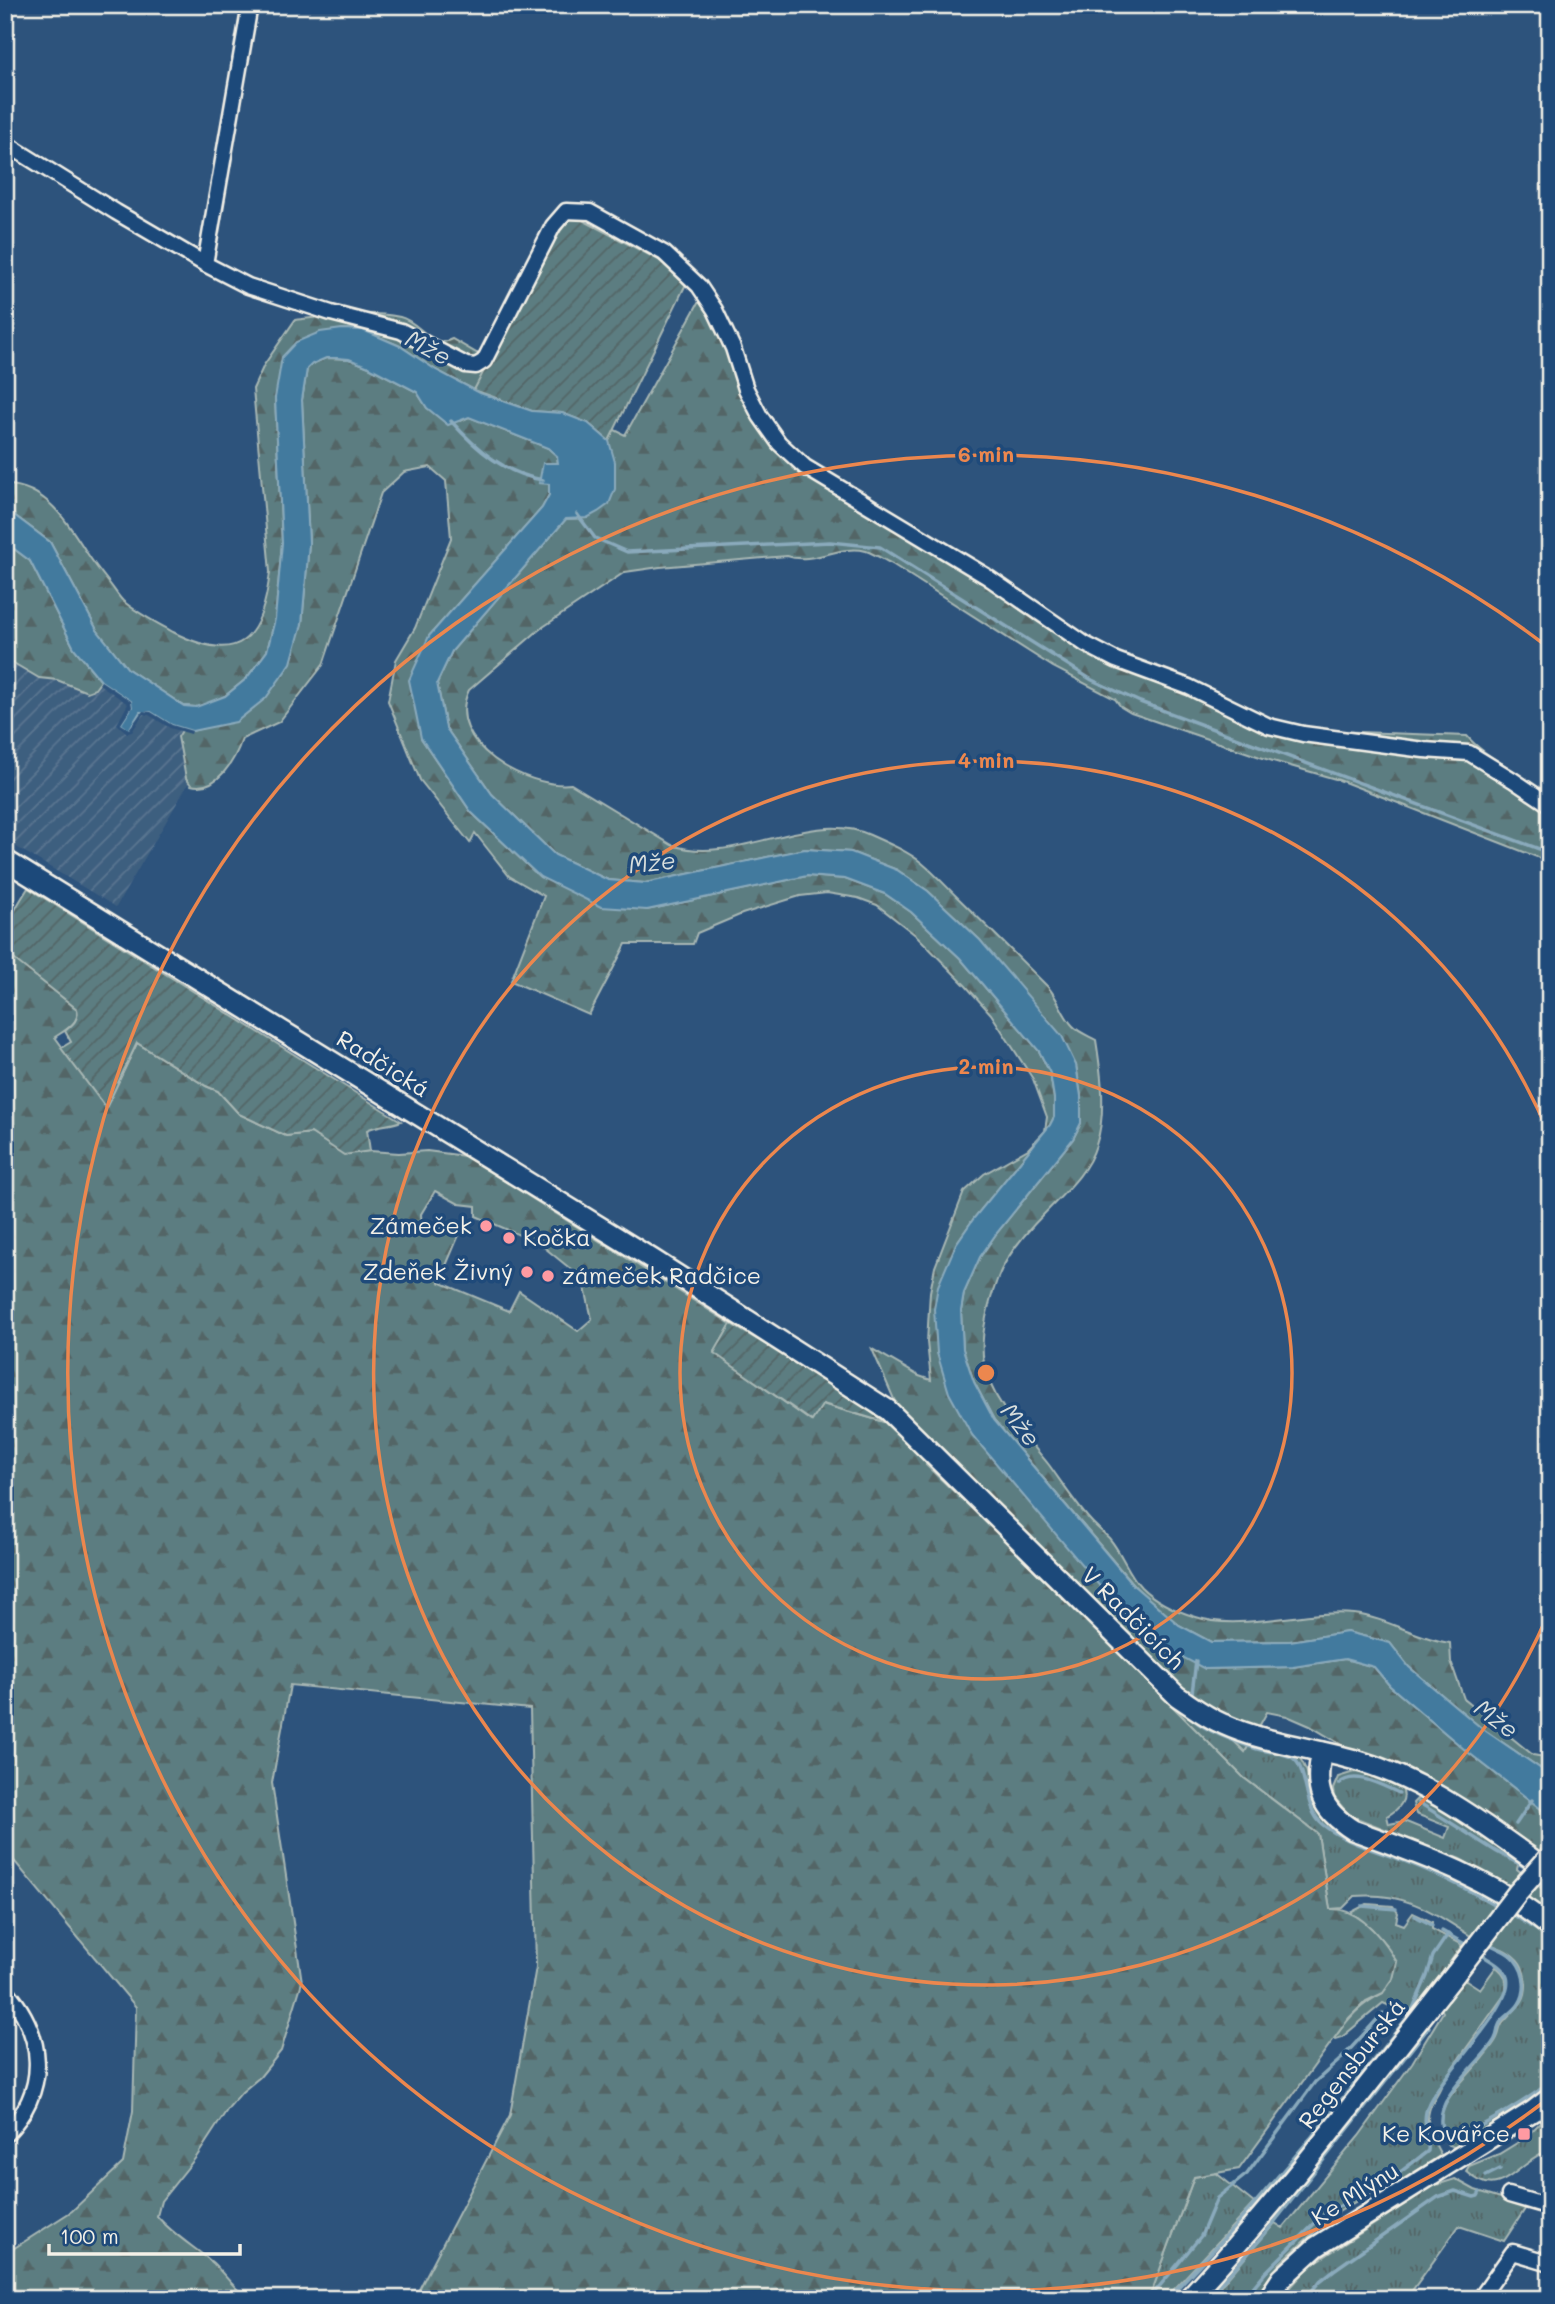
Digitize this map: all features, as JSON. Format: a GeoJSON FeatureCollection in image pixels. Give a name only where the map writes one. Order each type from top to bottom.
{"type":"FeatureCollection","features":[{"type":"Feature","properties":{"kind":"street"},"geometry":{"type":"LineString","coordinates":[[205,264],[250,5]]}},
{"type":"Feature","properties":{"kind":"street"},"geometry":{"type":"LineString","coordinates":[[5,143],[205,264],[248,286],[331,313],[401,331],[466,365],[477,366],[484,361],[553,226],[566,211],[590,212],[664,253],[699,286],[715,310],[733,348],[747,389],[760,416],[779,443],[805,467],[986,576],[1085,644],[1116,660],[1189,687],[1269,726],[1303,734],[1468,753],[1550,805]]}},
{"type":"Feature","properties":{"kind":"street","name":"Radčická"},"geometry":{"type":"LineString","coordinates":[[5,860],[735,1311]]}},
{"type":"Feature","properties":{"kind":"street","name":"V Radčicích"},"geometry":{"type":"LineString","coordinates":[[735,1311],[888,1410],[1177,1696],[1207,1717],[1263,1738],[1362,1762],[1403,1778],[1453,1805],[1550,1872]]}},
{"type":"Feature","properties":{"kind":"street"},"geometry":{"type":"LineString","coordinates":[[1322,1752],[1318,1774],[1321,1795],[1326,1806],[1340,1822],[1353,1830],[1463,1872],[1500,1892],[1550,1927]]}},
{"type":"Feature","properties":{"kind":"street","name":"Regensburská"},"geometry":{"type":"LineString","coordinates":[[1188,2299],[1291,2181],[1518,1892],[1550,1856]]}},
{"type":"Feature","properties":{"kind":"street"},"geometry":{"type":"LineString","coordinates":[[5,1989],[28,2020],[34,2036],[37,2069],[24,2112],[5,2135]]}},
{"type":"Feature","properties":{"kind":"street","name":"Ke Mlýnu"},"geometry":{"type":"LineString","coordinates":[[1268,2299],[1282,2278],[1316,2248],[1550,2098]]}},
{"type":"Feature","properties":{"kind":"street"},"geometry":{"type":"LineString","coordinates":[[1509,2195],[1550,2207]]}},
{"type":"Feature","properties":{"kind":"street"},"geometry":{"type":"LineString","coordinates":[[1480,2299],[1513,2252],[1550,2263]]}},
{"type":"Feature","properties":{"kind":"shaded area"},"geometry":{"type":"Polygon","coordinates":[[[363,330],[400,346],[436,370],[480,393],[532,411],[562,413],[588,423],[609,441],[615,462],[615,489],[609,504],[587,518],[566,519],[452,651],[437,683],[446,728],[492,794],[555,855],[608,880],[645,883],[805,849],[851,852],[897,870],[928,891],[980,940],[1062,1036],[1076,1065],[1081,1096],[1081,1123],[1073,1139],[980,1257],[964,1293],[961,1311],[963,1349],[974,1382],[994,1420],[1133,1585],[1179,1625],[1211,1642],[1290,1641],[1347,1632],[1390,1643],[1409,1667],[1480,1727],[1550,1775],[1550,1816],[1464,1749],[1390,1686],[1374,1667],[1345,1659],[1293,1667],[1205,1669],[1163,1647],[1114,1603],[972,1435],[949,1393],[937,1353],[934,1309],[938,1286],[956,1244],[974,1218],[1050,1125],[1054,1117],[1054,1098],[1050,1073],[1039,1051],[960,958],[911,912],[885,894],[845,879],[807,876],[647,910],[601,907],[540,877],[471,812],[421,738],[409,680],[429,636],[542,508],[549,495],[549,484],[539,483],[543,463],[558,463],[557,456],[548,448],[469,417],[448,425],[427,408],[417,392],[349,359],[326,358],[312,364],[307,369],[302,400],[309,543],[302,624],[291,663],[266,698],[236,722],[192,731],[172,725],[151,712],[140,712],[129,730],[121,724],[132,707],[131,701],[101,681],[74,648],[30,561],[5,542],[5,513],[14,515],[50,542],[97,630],[128,669],[184,706],[196,707],[225,696],[246,679],[267,651],[275,619],[282,543],[275,398],[282,357],[296,342],[320,332],[363,330]]]}},
{"type":"Feature","properties":{"kind":"shaded area"},"geometry":{"type":"Polygon","coordinates":[[[5,658],[39,678],[57,680],[86,692],[95,689],[101,681],[143,711],[183,729],[194,774],[116,907],[5,840],[5,658]]]}},
{"type":"Feature","properties":{"kind":"green space"},"geometry":{"type":"Polygon","coordinates":[[[571,214],[674,268],[686,284],[609,441],[588,423],[562,413],[532,411],[474,390],[537,269],[571,214]]]}},
{"type":"Feature","properties":{"kind":"green space"},"geometry":{"type":"Polygon","coordinates":[[[706,289],[752,390],[774,427],[794,450],[820,470],[1100,646],[1289,726],[1331,731],[1467,736],[1476,746],[1533,785],[1549,806],[1550,866],[1537,857],[1339,780],[1266,759],[1131,713],[1115,699],[1053,667],[892,564],[869,552],[856,550],[807,558],[787,556],[625,572],[540,629],[469,690],[464,709],[468,728],[478,744],[494,759],[533,779],[553,784],[571,784],[672,845],[696,850],[721,849],[822,828],[847,829],[870,835],[897,848],[935,875],[1047,986],[1073,1026],[1096,1040],[1100,1065],[1101,1120],[1092,1155],[1075,1181],[1011,1253],[990,1300],[985,1321],[984,1363],[1001,1405],[1084,1513],[1114,1544],[1136,1581],[1153,1597],[1181,1612],[1213,1621],[1354,1614],[1450,1643],[1451,1662],[1464,1699],[1533,1755],[1550,1758],[1550,1775],[1480,1727],[1409,1667],[1390,1643],[1347,1632],[1290,1641],[1211,1642],[1179,1625],[1133,1585],[994,1420],[974,1382],[963,1349],[961,1311],[964,1293],[980,1257],[996,1234],[1073,1139],[1081,1123],[1081,1096],[1076,1065],[980,940],[928,891],[897,870],[851,852],[805,849],[645,883],[608,880],[555,855],[492,794],[446,728],[437,683],[452,651],[566,519],[587,518],[609,441],[588,423],[562,413],[532,411],[480,393],[436,370],[400,346],[363,330],[342,329],[275,398],[282,543],[275,619],[267,651],[246,679],[225,696],[196,707],[184,706],[128,669],[97,630],[50,542],[14,515],[5,513],[5,485],[19,486],[44,498],[64,518],[123,601],[147,618],[196,642],[215,647],[231,646],[244,640],[261,615],[270,572],[253,389],[264,365],[295,320],[361,314],[400,317],[438,341],[452,339],[582,414],[625,435],[706,289]]]}},
{"type":"Feature","properties":{"kind":"green space"},"geometry":{"type":"Polygon","coordinates":[[[326,358],[349,359],[369,367],[417,392],[427,408],[461,421],[469,417],[548,448],[557,456],[558,464],[549,484],[549,495],[542,508],[429,636],[421,738],[471,812],[540,877],[647,910],[807,876],[845,879],[885,894],[911,912],[960,958],[1039,1051],[1050,1073],[1054,1117],[1050,1125],[956,1244],[937,1353],[1205,1669],[1293,1667],[1345,1659],[1374,1667],[1390,1686],[1464,1749],[1550,1816],[1550,1867],[1400,1767],[1347,1748],[1287,1716],[1267,1712],[1245,1752],[1021,1533],[896,1404],[872,1349],[931,1380],[927,1342],[930,1292],[935,1267],[964,1192],[984,1174],[1028,1149],[1045,1131],[1047,1117],[1033,1079],[991,1014],[918,937],[877,905],[858,898],[827,893],[800,896],[742,914],[697,933],[693,944],[626,944],[589,1015],[511,981],[544,896],[509,876],[475,833],[470,843],[420,780],[388,701],[396,660],[415,628],[451,538],[446,481],[430,467],[404,472],[381,493],[323,665],[279,722],[242,739],[230,765],[217,779],[209,784],[191,785],[186,778],[178,737],[183,729],[192,731],[207,727],[302,624],[309,543],[302,400],[307,369],[326,358]]]}},
{"type":"Feature","properties":{"kind":"green space"},"geometry":{"type":"Polygon","coordinates":[[[5,542],[30,561],[74,648],[101,681],[95,689],[87,692],[57,680],[39,678],[5,658],[5,542]]]}},
{"type":"Feature","properties":{"kind":"green space"},"geometry":{"type":"Polygon","coordinates":[[[28,888],[401,1121],[367,1130],[370,1151],[344,1155],[311,1133],[286,1136],[239,1114],[218,1091],[137,1043],[106,1108],[61,1048],[71,1042],[65,1031],[76,1019],[77,1009],[10,956],[7,937],[10,920],[28,888]]]}},
{"type":"Feature","properties":{"kind":"green space"},"geometry":{"type":"Polygon","coordinates":[[[5,946],[11,956],[77,1009],[74,1023],[55,1037],[106,1107],[137,1043],[218,1091],[239,1114],[286,1136],[311,1133],[344,1154],[427,1151],[465,1156],[731,1324],[715,1353],[811,1421],[822,1404],[884,1422],[926,1460],[926,1465],[1028,1562],[1244,1778],[1318,1834],[1330,1909],[1351,1913],[1370,1926],[1397,1962],[1393,1979],[1383,1993],[1366,2001],[1349,2018],[1239,2169],[1194,2177],[1152,2291],[1143,2299],[414,2299],[510,2115],[536,1967],[530,1709],[290,1685],[272,1783],[302,1982],[281,2051],[260,2077],[229,2107],[197,2156],[161,2201],[157,2216],[213,2263],[249,2299],[5,2299],[5,2254],[72,2211],[123,2163],[133,2111],[136,2007],[5,1850],[5,946]],[[435,1191],[421,1214],[422,1228],[462,1228],[439,1282],[509,1311],[519,1291],[578,1331],[592,1319],[583,1279],[540,1244],[476,1216],[476,1206],[459,1204],[435,1191]]]}},
{"type":"Feature","properties":{"kind":"green space"},"geometry":{"type":"Polygon","coordinates":[[[731,1324],[841,1389],[884,1422],[823,1404],[812,1421],[714,1353],[731,1324]]]}},
{"type":"Feature","properties":{"kind":"green space"},"geometry":{"type":"Polygon","coordinates":[[[1158,1692],[1196,1717],[1297,1754],[1304,1765],[1312,1795],[1321,1813],[1343,1833],[1448,1871],[1539,1927],[1550,1937],[1550,2087],[1460,2149],[1448,2145],[1442,2132],[1444,2107],[1450,2096],[1493,2045],[1502,2025],[1522,2001],[1526,1983],[1520,1963],[1502,1949],[1476,1939],[1429,1911],[1402,1900],[1355,1896],[1343,1908],[1330,1909],[1318,1834],[1244,1778],[1158,1692]]]}},
{"type":"Feature","properties":{"kind":"green space"},"geometry":{"type":"Polygon","coordinates":[[[1354,1772],[1366,1773],[1401,1787],[1403,1800],[1395,1811],[1387,1816],[1389,1824],[1404,1821],[1445,1838],[1449,1827],[1416,1814],[1413,1803],[1424,1798],[1519,1859],[1517,1869],[1550,1895],[1550,1915],[1507,1885],[1460,1859],[1349,1815],[1334,1797],[1333,1789],[1338,1777],[1354,1772]]]}},
{"type":"Feature","properties":{"kind":"green space"},"geometry":{"type":"Polygon","coordinates":[[[1367,1904],[1393,1906],[1398,1913],[1396,1922],[1404,1925],[1413,1913],[1432,1922],[1432,1929],[1462,1945],[1416,2010],[1401,2011],[1383,2003],[1336,2039],[1334,2038],[1356,2012],[1383,1993],[1387,1946],[1371,1928],[1350,1913],[1367,1904]]]}},
{"type":"Feature","properties":{"kind":"green space"},"geometry":{"type":"Polygon","coordinates":[[[1496,1967],[1505,1979],[1505,1994],[1443,2081],[1430,2108],[1429,2129],[1441,2155],[1396,2184],[1365,2196],[1332,2216],[1280,2263],[1254,2299],[1206,2299],[1227,2279],[1275,2223],[1283,2228],[1359,2136],[1412,2063],[1443,2012],[1441,2009],[1463,1978],[1480,1989],[1496,1967]]]}},
{"type":"Feature","properties":{"kind":"green space"},"geometry":{"type":"Polygon","coordinates":[[[1550,2113],[1550,2149],[1497,2183],[1483,2182],[1466,2171],[1469,2166],[1499,2154],[1525,2138],[1550,2113]]]}},
{"type":"Feature","properties":{"kind":"green space"},"geometry":{"type":"Polygon","coordinates":[[[1216,2173],[1254,2203],[1165,2299],[1143,2299],[1152,2291],[1194,2177],[1216,2173]]]}},
{"type":"Feature","properties":{"kind":"green space"},"geometry":{"type":"Polygon","coordinates":[[[1455,2179],[1475,2190],[1527,2206],[1504,2241],[1459,2226],[1406,2299],[1280,2299],[1310,2266],[1433,2186],[1455,2179]]]}},
{"type":"Feature","properties":{"kind":"pier"},"geometry":{"type":"Polygon","coordinates":[[[101,681],[131,701],[132,707],[121,724],[129,729],[143,711],[192,731],[191,734],[170,728],[143,714],[132,732],[127,733],[117,724],[128,704],[99,684],[101,681]]]}},
{"type":"Feature","properties":{"kind":"waterway"},"geometry":{"type":"LineString","coordinates":[[451,421],[492,459],[516,472],[543,480]]}},
{"type":"Feature","properties":{"kind":"waterway"},"geometry":{"type":"LineString","coordinates":[[577,514],[595,538],[627,552],[830,542],[880,547],[1092,680],[1140,702],[1550,853]]}},
{"type":"Feature","properties":{"kind":"waterway"},"geometry":{"type":"LineString","coordinates":[[1192,1693],[1196,1661]]}},
{"type":"Feature","properties":{"kind":"waterway"},"geometry":{"type":"LineString","coordinates":[[1190,1716],[1211,1731],[1257,1749],[1293,1758],[1301,1770],[1312,1809],[1323,1825],[1332,1832],[1431,1872],[1499,1907]]}},
{"type":"Feature","properties":{"kind":"waterway"},"geometry":{"type":"LineString","coordinates":[[1339,1784],[1345,1780],[1360,1778],[1399,1793]]}},
{"type":"Feature","properties":{"kind":"waterway"},"geometry":{"type":"LineString","coordinates":[[1516,1824],[1532,1800]]}},
{"type":"Feature","properties":{"kind":"waterway"},"geometry":{"type":"LineString","coordinates":[[1418,1802],[1530,1870]]}},
{"type":"Feature","properties":{"kind":"waterway"},"geometry":{"type":"LineString","coordinates":[[1540,1876],[1550,1885]]}},
{"type":"Feature","properties":{"kind":"waterway"},"geometry":{"type":"LineString","coordinates":[[1535,1881],[1550,1892]]}},
{"type":"Feature","properties":{"kind":"waterway"},"geometry":{"type":"LineString","coordinates":[[1362,1906],[1396,1909]]}},
{"type":"Feature","properties":{"kind":"waterway"},"geometry":{"type":"LineString","coordinates":[[1512,1914],[1550,1941]]}},
{"type":"Feature","properties":{"kind":"waterway"},"geometry":{"type":"LineString","coordinates":[[1415,1916],[1432,1925]]}},
{"type":"Feature","properties":{"kind":"waterway"},"geometry":{"type":"LineString","coordinates":[[1442,1931],[1470,1947]]}},
{"type":"Feature","properties":{"kind":"waterway"},"geometry":{"type":"LineString","coordinates":[[1167,2299],[1232,2230],[1310,2139],[1411,2013],[1433,1956],[1448,1934]]}},
{"type":"Feature","properties":{"kind":"waterway"},"geometry":{"type":"LineString","coordinates":[[1486,1942],[1507,1953],[1519,1965],[1524,1978],[1524,1991],[1517,2007],[1500,2023],[1496,2037],[1488,2049],[1451,2093],[1441,2116],[1442,2128],[1452,2134],[1465,2133],[1533,2095],[1550,2081]]}},
{"type":"Feature","properties":{"kind":"waterway"},"geometry":{"type":"LineString","coordinates":[[1243,2299],[1322,2216],[1399,2173],[1428,2151],[1425,2116],[1429,2103],[1489,2021],[1507,1989],[1505,1973],[1479,1953]]}},
{"type":"Feature","properties":{"kind":"waterway"},"geometry":{"type":"LineString","coordinates":[[1149,2299],[1201,2236],[1217,2198],[1247,2174],[1315,2082],[1342,2058],[1383,2013]]}},
{"type":"Feature","properties":{"kind":"waterway"},"geometry":{"type":"LineString","coordinates":[[1203,2299],[1226,2278],[1264,2235],[1429,2027]]}},
{"type":"Feature","properties":{"kind":"waterway"},"geometry":{"type":"LineString","coordinates":[[1486,2176],[1500,2169]]}},
{"type":"Feature","properties":{"kind":"waterway"},"geometry":{"type":"LineString","coordinates":[[1305,2299],[1320,2281],[1334,2270],[1438,2197],[1455,2191],[1474,2197],[1480,2192]]}},
{"type":"Feature","properties":{"kind":"place","name":"Zámeček"},"geometry":{"type":"Point","coordinates":[486,1226]}},
{"type":"Feature","properties":{"kind":"place","name":"Kočka"},"geometry":{"type":"Point","coordinates":[509,1238]}},
{"type":"Feature","properties":{"kind":"place","name":"Zdeňek Živný"},"geometry":{"type":"Point","coordinates":[527,1272]}},
{"type":"Feature","properties":{"kind":"place","name":"zámeček Radčice"},"geometry":{"type":"Point","coordinates":[548,1276]}},
{"type":"Feature","properties":{"kind":"place","name":"Ke Kovářce"},"geometry":{"type":"Point","coordinates":[1524,2134]}},
{"type":"Feature","properties":{"kind":"water label","name":"Mže"},"geometry":{"type":"Point","coordinates":[428,348]}},
{"type":"Feature","properties":{"kind":"water label","name":"Mže"},"geometry":{"type":"Point","coordinates":[652,863]}},
{"type":"Feature","properties":{"kind":"water label","name":"Mže"},"geometry":{"type":"Point","coordinates":[1020,1425]}},
{"type":"Feature","properties":{"kind":"water label","name":"Mže"},"geometry":{"type":"Point","coordinates":[1496,1719]}}]}
